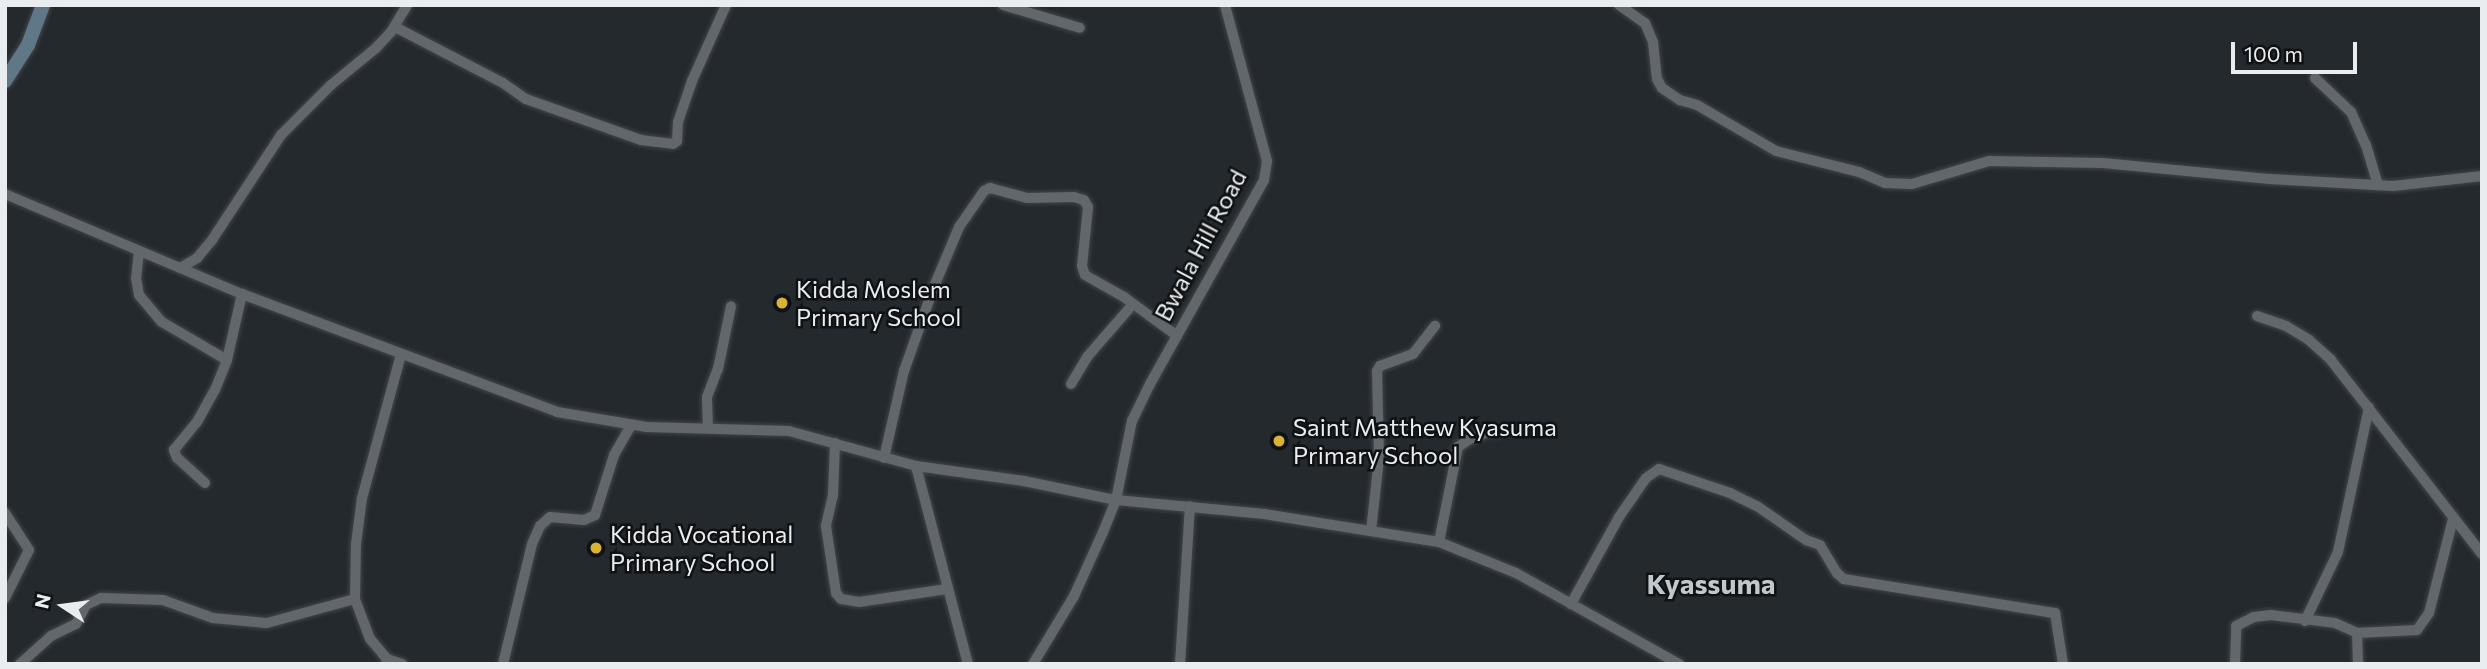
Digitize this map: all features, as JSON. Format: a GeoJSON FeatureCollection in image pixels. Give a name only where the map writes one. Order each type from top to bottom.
{"type":"FeatureCollection","features":[{"type":"Feature","properties":{"kind":"street"},"geometry":{"type":"LineString","coordinates":[[5,81],[28,45],[43,5]]}},
{"type":"Feature","properties":{"kind":"street"},"geometry":{"type":"LineString","coordinates":[[180,268],[197,258],[212,240],[281,135],[331,85],[376,48],[395,27],[407,5]]}},
{"type":"Feature","properties":{"kind":"street"},"geometry":{"type":"LineString","coordinates":[[395,27],[503,83],[526,99],[641,140],[673,144],[677,141],[678,122],[692,81],[726,5]]}},
{"type":"Feature","properties":{"kind":"street"},"geometry":{"type":"LineString","coordinates":[[1003,5],[1080,28]]}},
{"type":"Feature","properties":{"kind":"street","name":"Bwala Hill Road"},"geometry":{"type":"LineString","coordinates":[[1033,664],[1073,596],[1116,500],[1132,421],[1264,180],[1267,162],[1225,5]]}},
{"type":"Feature","properties":{"kind":"street"},"geometry":{"type":"LineString","coordinates":[[1619,5],[1645,23],[1653,42],[1657,79],[1671,94],[1776,151],[1859,172],[1885,183],[1912,184],[1989,161],[2103,163],[2378,185],[2482,176]]}},
{"type":"Feature","properties":{"kind":"street"},"geometry":{"type":"LineString","coordinates":[[2315,78],[2351,112],[2366,145],[2378,185]]}},
{"type":"Feature","properties":{"kind":"street"},"geometry":{"type":"LineString","coordinates":[[884,458],[904,371],[933,289],[959,227],[984,191],[996,187],[1010,196],[1084,200],[1088,207],[1083,266],[1085,275],[1133,304],[1177,336]]}},
{"type":"Feature","properties":{"kind":"street"},"geometry":{"type":"LineString","coordinates":[[5,194],[242,294],[557,412],[631,426],[789,431],[916,466],[1024,481],[1116,500],[1190,506],[1438,542],[1516,573],[1679,664]]}},
{"type":"Feature","properties":{"kind":"street"},"geometry":{"type":"LineString","coordinates":[[139,251],[136,278],[139,295],[162,322],[227,360]]}},
{"type":"Feature","properties":{"kind":"street"},"geometry":{"type":"LineString","coordinates":[[205,483],[177,458],[174,450],[209,404],[227,360],[242,294]]}},
{"type":"Feature","properties":{"kind":"street"},"geometry":{"type":"LineString","coordinates":[[1072,384],[1087,357],[1133,304]]}},
{"type":"Feature","properties":{"kind":"street"},"geometry":{"type":"LineString","coordinates":[[708,428],[707,397],[718,369],[731,306]]}},
{"type":"Feature","properties":{"kind":"street"},"geometry":{"type":"LineString","coordinates":[[2257,316],[2286,326],[2309,340],[2331,360],[2482,554]]}},
{"type":"Feature","properties":{"kind":"street"},"geometry":{"type":"LineString","coordinates":[[1371,531],[1379,458],[1377,371],[1380,366],[1413,354],[1434,326]]}},
{"type":"Feature","properties":{"kind":"street"},"geometry":{"type":"LineString","coordinates":[[401,355],[362,498],[355,599],[370,639],[387,662],[402,664]]}},
{"type":"Feature","properties":{"kind":"street"},"geometry":{"type":"LineString","coordinates":[[2305,621],[2338,552],[2369,407]]}},
{"type":"Feature","properties":{"kind":"street"},"geometry":{"type":"LineString","coordinates":[[503,664],[532,544],[540,526],[550,517],[584,520],[595,515],[614,455],[631,426]]}},
{"type":"Feature","properties":{"kind":"street"},"geometry":{"type":"LineString","coordinates":[[1438,542],[1458,447],[1470,439],[1498,432]]}},
{"type":"Feature","properties":{"kind":"street"},"geometry":{"type":"LineString","coordinates":[[835,443],[833,495],[826,526],[836,593],[841,599],[859,602],[947,589]]}},
{"type":"Feature","properties":{"kind":"street"},"geometry":{"type":"LineString","coordinates":[[916,466],[968,664]]}},
{"type":"Feature","properties":{"kind":"street"},"geometry":{"type":"LineString","coordinates":[[1571,604],[1619,517],[1646,478],[1659,469],[1730,493],[1757,506],[1806,540],[1820,545],[1837,573],[1844,579],[2055,613],[2063,664]]}},
{"type":"Feature","properties":{"kind":"street"},"geometry":{"type":"LineString","coordinates":[[1180,664],[1190,506]]}},
{"type":"Feature","properties":{"kind":"street"},"geometry":{"type":"LineString","coordinates":[[5,513],[29,550],[5,598]]}},
{"type":"Feature","properties":{"kind":"street"},"geometry":{"type":"LineString","coordinates":[[2235,664],[2236,626],[2254,617],[2271,615],[2335,623],[2357,633],[2417,630],[2429,613],[2453,519]]}},
{"type":"Feature","properties":{"kind":"street"},"geometry":{"type":"LineString","coordinates":[[20,664],[51,636],[76,624],[86,605],[101,598],[163,600],[214,618],[267,623],[355,599]]}},
{"type":"Feature","properties":{"kind":"street"},"geometry":{"type":"LineString","coordinates":[[2357,633],[2358,664]]}},
{"type":"Feature","properties":{"kind":"place","name":"Kidda Moslem Primary School"},"geometry":{"type":"Point","coordinates":[782,303]}},
{"type":"Feature","properties":{"kind":"place","name":"Saint Matthew Kyasuma Primary School"},"geometry":{"type":"Point","coordinates":[1279,441]}},
{"type":"Feature","properties":{"kind":"place","name":"Kidda Vocational Primary School"},"geometry":{"type":"Point","coordinates":[596,548]}},
{"type":"Feature","properties":{"kind":"district","name":"Kyassuma"},"geometry":{"type":"Point","coordinates":[1711,583]}}]}
